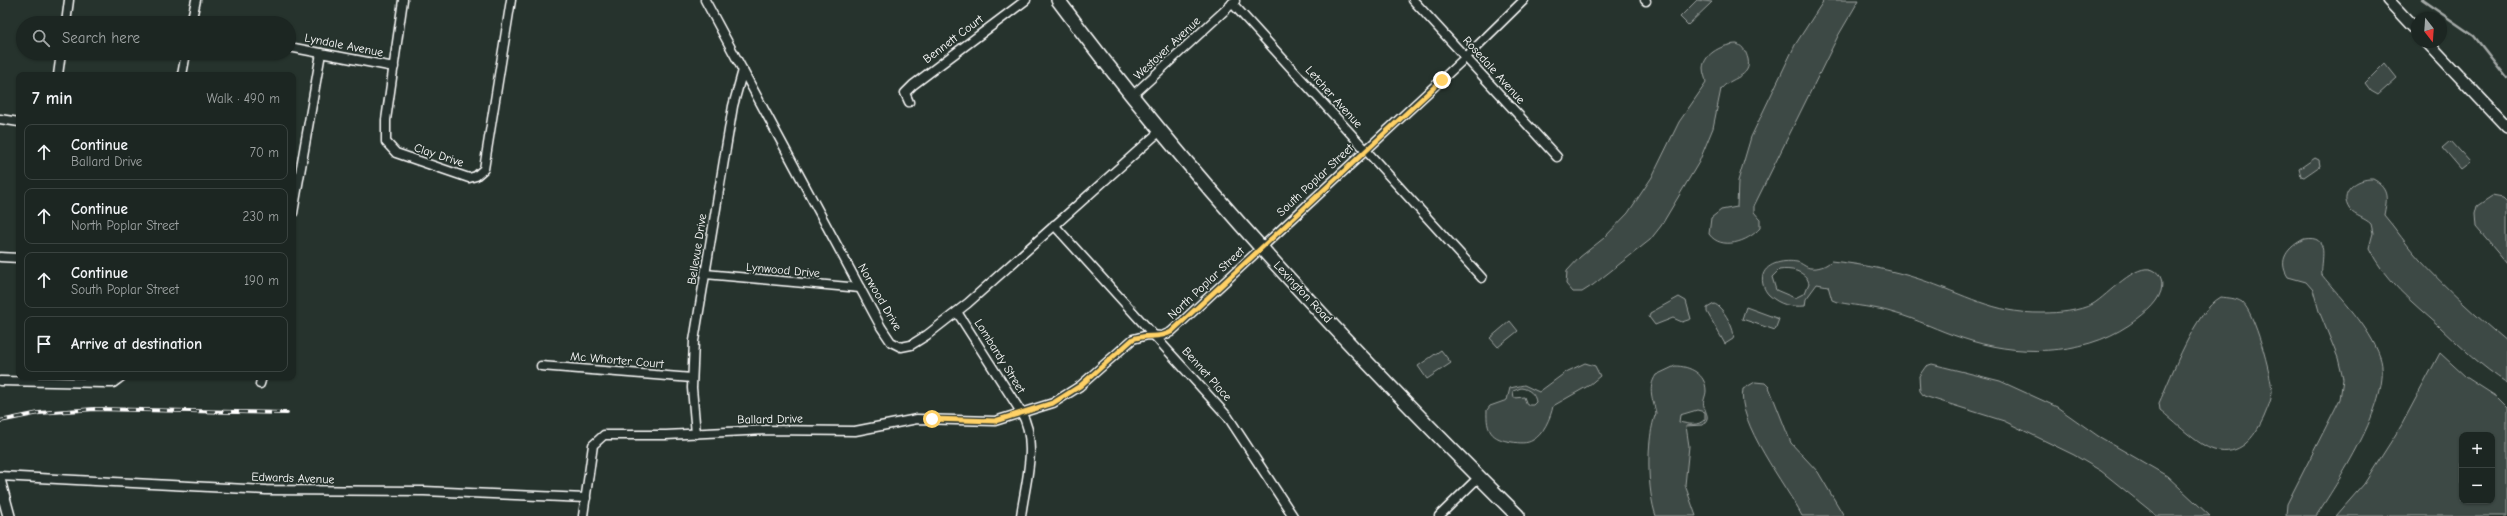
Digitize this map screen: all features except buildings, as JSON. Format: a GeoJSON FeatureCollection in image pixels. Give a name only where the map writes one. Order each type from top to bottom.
{"type":"FeatureCollection","features":[{"type":"Feature","properties":{"kind":"main road","name":"Lexington Road"},"geometry":{"type":"LineString","coordinates":[[1058,0],[1159,132],[1262,248],[1405,402],[1518,516]]}},
{"type":"Feature","properties":{"kind":"main road"},"geometry":{"type":"LineString","coordinates":[[2388,0],[2411,25]]}},
{"type":"Feature","properties":{"kind":"main road"},"geometry":{"type":"LineString","coordinates":[[2433,48],[2507,127]]}},
{"type":"Feature","properties":{"kind":"main road"},"geometry":{"type":"LineString","coordinates":[[0,484],[10,516]]}},
{"type":"Feature","properties":{"kind":"street"},"geometry":{"type":"LineString","coordinates":[[67,16],[69,0]]}},
{"type":"Feature","properties":{"kind":"street"},"geometry":{"type":"LineString","coordinates":[[193,16],[196,0]]}},
{"type":"Feature","properties":{"kind":"street","name":"Clay Drive"},"geometry":{"type":"LineString","coordinates":[[403,0],[385,135],[389,148],[404,156],[469,178],[476,176],[484,170],[511,0]]}},
{"type":"Feature","properties":{"kind":"street","name":"Norwood Drive"},"geometry":{"type":"LineString","coordinates":[[705,0],[860,288],[888,337],[901,346],[913,344],[958,312],[1054,225],[1099,188],[1159,132]]}},
{"type":"Feature","properties":{"kind":"street","name":"Bennett Court"},"geometry":{"type":"LineString","coordinates":[[909,102],[905,93],[913,85],[1026,0]]}},
{"type":"Feature","properties":{"kind":"street","name":"Rosedale Avenue"},"geometry":{"type":"LineString","coordinates":[[1413,0],[1557,157]]}},
{"type":"Feature","properties":{"kind":"street","name":"South Poplar Street"},"geometry":{"type":"LineString","coordinates":[[1262,248],[1466,57],[1524,0]]}},
{"type":"Feature","properties":{"kind":"street","name":"Westover Avenue"},"geometry":{"type":"LineString","coordinates":[[1132,97],[1234,2]]}},
{"type":"Feature","properties":{"kind":"street","name":"Letcher Avenue"},"geometry":{"type":"LineString","coordinates":[[1234,2],[1365,150],[1482,278]]}},
{"type":"Feature","properties":{"kind":"street","name":"Lyndale Avenue"},"geometry":{"type":"LineString","coordinates":[[296,48],[394,68]]}},
{"type":"Feature","properties":{"kind":"street"},"geometry":{"type":"LineString","coordinates":[[296,174],[321,53]]}},
{"type":"Feature","properties":{"kind":"street"},"geometry":{"type":"LineString","coordinates":[[58,72],[60,60]]}},
{"type":"Feature","properties":{"kind":"street"},"geometry":{"type":"LineString","coordinates":[[183,72],[185,60]]}},
{"type":"Feature","properties":{"kind":"street","name":"Bellevue Drive"},"geometry":{"type":"LineString","coordinates":[[696,434],[692,378],[694,341],[733,106],[743,70]]}},
{"type":"Feature","properties":{"kind":"street"},"geometry":{"type":"LineString","coordinates":[[0,119],[16,122]]}},
{"type":"Feature","properties":{"kind":"street","name":"Bennet Place"},"geometry":{"type":"LineString","coordinates":[[1054,225],[1228,417],[1293,516]]}},
{"type":"Feature","properties":{"kind":"street","name":"North Poplar Street"},"geometry":{"type":"LineString","coordinates":[[1021,412],[1038,409],[1062,399],[1133,339],[1171,332],[1262,248]]}},
{"type":"Feature","properties":{"kind":"street"},"geometry":{"type":"LineString","coordinates":[[0,257],[16,258]]}},
{"type":"Feature","properties":{"kind":"street","name":"Lynwood Drive"},"geometry":{"type":"LineString","coordinates":[[705,274],[860,288]]}},
{"type":"Feature","properties":{"kind":"street","name":"Lombardy Street"},"geometry":{"type":"LineString","coordinates":[[958,312],[1021,412],[1030,435],[1021,516]]}},
{"type":"Feature","properties":{"kind":"street","name":"Mc Whorter Court"},"geometry":{"type":"LineString","coordinates":[[541,366],[692,378]]}},
{"type":"Feature","properties":{"kind":"street"},"geometry":{"type":"LineString","coordinates":[[0,381],[105,384],[116,380]]}},
{"type":"Feature","properties":{"kind":"street","name":"Ballard Drive"},"geometry":{"type":"LineString","coordinates":[[583,516],[593,445],[600,437],[614,433],[696,434],[766,430],[855,431],[917,419],[988,422],[1021,412]]}},
{"type":"Feature","properties":{"kind":"street","name":"Edwards Avenue"},"geometry":{"type":"LineString","coordinates":[[0,476],[266,490],[424,491],[586,498]]}},
{"type":"Feature","properties":{"kind":"street"},"geometry":{"type":"LineString","coordinates":[[1439,516],[1479,477]]}},
{"type":"Feature","properties":{"kind":"shaded area"},"geometry":{"type":"Polygon","coordinates":[[[1697,0],[1712,2],[1688,25],[1680,17],[1697,0]]]}},
{"type":"Feature","properties":{"kind":"shaded area"},"geometry":{"type":"Polygon","coordinates":[[[1824,0],[1859,0],[1838,36],[1754,206],[1754,212],[1760,219],[1760,228],[1742,241],[1734,243],[1720,242],[1709,234],[1711,218],[1721,210],[1737,207],[1738,181],[1751,137],[1795,45],[1824,0]]]}},
{"type":"Feature","properties":{"kind":"shaded area"},"geometry":{"type":"Polygon","coordinates":[[[1732,44],[1737,44],[1743,48],[1748,59],[1747,70],[1744,74],[1721,89],[1713,128],[1699,162],[1661,226],[1650,240],[1593,285],[1582,292],[1573,292],[1566,284],[1567,271],[1580,257],[1604,238],[1628,213],[1652,177],[1679,122],[1706,83],[1703,68],[1707,58],[1716,50],[1732,44]]]}},
{"type":"Feature","properties":{"kind":"shaded area"},"geometry":{"type":"Polygon","coordinates":[[[2385,63],[2397,78],[2378,95],[2371,91],[2365,83],[2385,63]]]}},
{"type":"Feature","properties":{"kind":"shaded area"},"geometry":{"type":"Polygon","coordinates":[[[2451,141],[2470,162],[2461,169],[2443,148],[2451,141]]]}},
{"type":"Feature","properties":{"kind":"shaded area"},"geometry":{"type":"Polygon","coordinates":[[[2315,158],[2319,160],[2320,166],[2304,177],[2301,176],[2299,169],[2315,158]]]}},
{"type":"Feature","properties":{"kind":"shaded area"},"geometry":{"type":"Polygon","coordinates":[[[2367,179],[2373,179],[2385,190],[2386,204],[2384,215],[2420,260],[2473,313],[2507,342],[2507,383],[2472,356],[2409,299],[2391,281],[2375,260],[2369,248],[2373,233],[2371,224],[2350,210],[2346,197],[2347,192],[2355,184],[2367,179]]]}},
{"type":"Feature","properties":{"kind":"shaded area"},"geometry":{"type":"Polygon","coordinates":[[[2492,196],[2503,198],[2507,202],[2507,264],[2476,227],[2475,214],[2477,206],[2492,196]]]}},
{"type":"Feature","properties":{"kind":"shaded area"},"geometry":{"type":"Polygon","coordinates":[[[2304,239],[2313,239],[2318,241],[2321,245],[2323,250],[2322,275],[2362,324],[2369,335],[2380,357],[2382,374],[2379,393],[2372,415],[2362,437],[2339,480],[2316,516],[2286,516],[2287,504],[2340,399],[2343,379],[2338,358],[2319,311],[2313,290],[2306,282],[2288,277],[2285,271],[2284,260],[2286,255],[2293,246],[2304,239]]]}},
{"type":"Feature","properties":{"kind":"shaded area"},"geometry":{"type":"Polygon","coordinates":[[[1788,261],[1797,262],[1813,268],[1822,267],[1831,261],[1898,273],[1919,279],[1994,307],[2025,312],[2062,312],[2075,310],[2093,304],[2130,275],[2146,269],[2153,270],[2160,276],[2162,285],[2159,296],[2148,310],[2129,325],[2110,335],[2090,343],[2069,348],[2025,350],[1982,344],[1953,335],[1911,318],[1887,311],[1837,302],[1832,300],[1828,286],[1817,284],[1806,299],[1805,306],[1790,306],[1777,301],[1769,295],[1763,286],[1762,278],[1765,271],[1768,267],[1777,263],[1788,261]],[[1783,269],[1779,270],[1772,277],[1776,290],[1795,298],[1805,293],[1809,283],[1805,276],[1797,271],[1783,269]]]}},
{"type":"Feature","properties":{"kind":"shaded area"},"geometry":{"type":"Polygon","coordinates":[[[1679,297],[1686,301],[1691,319],[1682,322],[1673,318],[1655,325],[1649,317],[1650,313],[1679,297]]]}},
{"type":"Feature","properties":{"kind":"shaded area"},"geometry":{"type":"Polygon","coordinates":[[[2221,297],[2232,298],[2240,301],[2247,308],[2262,344],[2269,371],[2272,391],[2264,417],[2256,432],[2245,444],[2231,451],[2214,450],[2200,443],[2160,410],[2159,403],[2193,329],[2211,304],[2221,297]]]}},
{"type":"Feature","properties":{"kind":"shaded area"},"geometry":{"type":"Polygon","coordinates":[[[1714,304],[1725,314],[1733,331],[1733,339],[1725,344],[1707,312],[1707,308],[1714,304]]]}},
{"type":"Feature","properties":{"kind":"shaded area"},"geometry":{"type":"Polygon","coordinates":[[[1746,307],[1779,319],[1775,330],[1742,319],[1746,307]]]}},
{"type":"Feature","properties":{"kind":"shaded area"},"geometry":{"type":"Polygon","coordinates":[[[1510,321],[1518,331],[1498,347],[1490,338],[1510,321]]]}},
{"type":"Feature","properties":{"kind":"shaded area"},"geometry":{"type":"Polygon","coordinates":[[[1441,350],[1451,363],[1427,379],[1418,366],[1441,350]]]}},
{"type":"Feature","properties":{"kind":"shaded area"},"geometry":{"type":"Polygon","coordinates":[[[2440,353],[2466,377],[2497,397],[2507,407],[2507,516],[2336,516],[2364,484],[2401,426],[2440,353]]]}},
{"type":"Feature","properties":{"kind":"shaded area"},"geometry":{"type":"Polygon","coordinates":[[[1585,363],[1595,366],[1600,376],[1588,386],[1553,406],[1543,430],[1537,438],[1526,443],[1520,443],[1499,439],[1491,433],[1489,429],[1487,410],[1490,406],[1507,400],[1510,388],[1524,385],[1539,392],[1566,372],[1585,363]],[[1521,388],[1513,391],[1514,398],[1524,397],[1527,405],[1533,405],[1536,402],[1534,397],[1531,392],[1521,388]]]}},
{"type":"Feature","properties":{"kind":"shaded area"},"geometry":{"type":"Polygon","coordinates":[[[1932,364],[2000,381],[2057,407],[2098,436],[2167,476],[2210,516],[2157,516],[2101,471],[2074,455],[2004,421],[1924,396],[1920,391],[1919,376],[1926,366],[1932,364]]]}},
{"type":"Feature","properties":{"kind":"shaded area"},"geometry":{"type":"Polygon","coordinates":[[[1675,366],[1681,366],[1696,372],[1703,380],[1705,385],[1706,393],[1704,404],[1707,418],[1705,423],[1702,425],[1686,426],[1689,446],[1685,485],[1696,516],[1656,516],[1649,479],[1649,450],[1656,413],[1651,389],[1656,375],[1675,366]],[[1697,410],[1680,415],[1679,422],[1696,424],[1702,422],[1705,419],[1705,412],[1697,410]]]}},
{"type":"Feature","properties":{"kind":"shaded area"},"geometry":{"type":"Polygon","coordinates":[[[1755,382],[1765,383],[1769,387],[1791,443],[1818,472],[1844,516],[1802,516],[1754,436],[1747,418],[1743,403],[1743,389],[1755,382]]]}},
{"type":"Feature","properties":{"kind":"waterway"},"geometry":{"type":"LineString","coordinates":[[2422,0],[2474,36],[2507,78]]}},
{"type":"Feature","properties":{"kind":"railway"},"geometry":{"type":"LineString","coordinates":[[0,421],[39,413],[95,409],[287,413]]}},
{"type":"Feature","properties":{"kind":"route"},"geometry":{"type":"LineString","coordinates":[[932,419],[988,422],[1021,412],[1038,409],[1053,403],[1080,386],[1133,339],[1148,335],[1162,336],[1171,332],[1262,248],[1274,234],[1442,80]]}}]}
